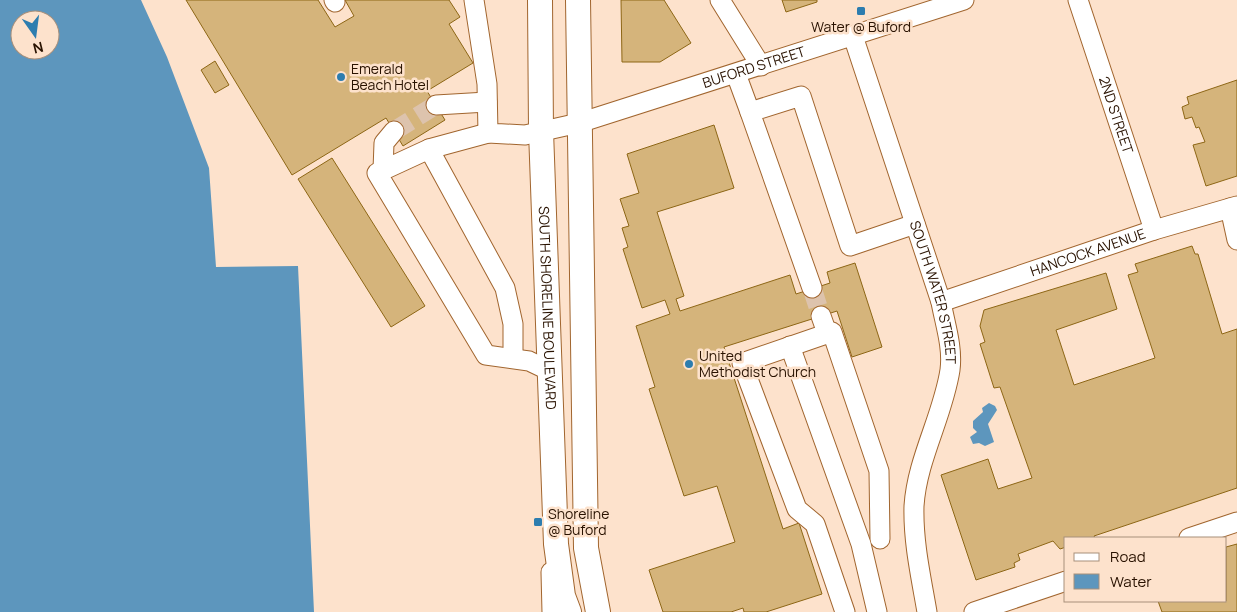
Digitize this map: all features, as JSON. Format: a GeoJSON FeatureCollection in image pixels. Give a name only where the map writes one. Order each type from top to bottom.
{"type":"FeatureCollection","features":[{"type":"Feature","properties":{"kind":"main road","name":"SOUTH SHORELINE BOULEVARD"},"geometry":{"type":"LineString","coordinates":[[540,0],[542,131],[556,544],[563,596],[569,612]]}},
{"type":"Feature","properties":{"kind":"main road"},"geometry":{"type":"LineString","coordinates":[[578,0],[586,548],[598,612]]}},
{"type":"Feature","properties":{"kind":"street"},"geometry":{"type":"LineString","coordinates":[[474,0],[485,62],[488,133]]}},
{"type":"Feature","properties":{"kind":"street"},"geometry":{"type":"LineString","coordinates":[[720,0],[761,66]]}},
{"type":"Feature","properties":{"kind":"street","name":"BUFORD STREET"},"geometry":{"type":"LineString","coordinates":[[380,172],[429,149],[488,133],[525,135],[579,123],[853,36],[915,7],[964,0]]}},
{"type":"Feature","properties":{"kind":"street","name":"2ND STREET"},"geometry":{"type":"LineString","coordinates":[[1078,0],[1154,230]]}},
{"type":"Feature","properties":{"kind":"street","name":"SOUTH WATER STREET"},"geometry":{"type":"LineString","coordinates":[[853,36],[941,302],[948,337],[950,368],[942,402],[922,461],[914,505],[916,552],[927,612]]}},
{"type":"Feature","properties":{"kind":"street"},"geometry":{"type":"LineString","coordinates":[[736,74],[812,288]]}},
{"type":"Feature","properties":{"kind":"street"},"geometry":{"type":"LineString","coordinates":[[750,112],[801,96],[850,246],[915,224]]}},
{"type":"Feature","properties":{"kind":"street"},"geometry":{"type":"LineString","coordinates":[[436,104],[487,102]]}},
{"type":"Feature","properties":{"kind":"street"},"geometry":{"type":"LineString","coordinates":[[394,131],[384,143],[380,172],[486,355],[528,361],[550,370]]}},
{"type":"Feature","properties":{"kind":"street"},"geometry":{"type":"LineString","coordinates":[[429,149],[505,288],[514,324],[513,358]]}},
{"type":"Feature","properties":{"kind":"street"},"geometry":{"type":"LineString","coordinates":[[1234,207],[1237,240]]}},
{"type":"Feature","properties":{"kind":"street","name":"HANCOCK AVENUE"},"geometry":{"type":"LineString","coordinates":[[941,302],[1154,230],[1234,207]]}},
{"type":"Feature","properties":{"kind":"street"},"geometry":{"type":"LineString","coordinates":[[845,612],[815,524],[798,509],[742,364],[790,346],[824,325],[832,332],[879,471],[887,538],[860,544]]}},
{"type":"Feature","properties":{"kind":"street"},"geometry":{"type":"LineString","coordinates":[[790,346],[860,544],[876,608],[852,612]]}},
{"type":"Feature","properties":{"kind":"street"},"geometry":{"type":"LineString","coordinates":[[1192,537],[1237,522]]}},
{"type":"Feature","properties":{"kind":"street"},"geometry":{"type":"LineString","coordinates":[[552,612],[550,582],[556,544]]}},
{"type":"Feature","properties":{"kind":"street"},"geometry":{"type":"LineString","coordinates":[[974,612],[1064,582]]}},
{"type":"Feature","properties":{"kind":"water"},"geometry":{"type":"Polygon","coordinates":[[[0,0],[141,0],[167,57],[209,168],[216,267],[298,266],[314,612],[0,612],[0,0]]]}},
{"type":"Feature","properties":{"kind":"water"},"geometry":{"type":"Polygon","coordinates":[[[989,403],[995,406],[997,410],[988,424],[994,442],[985,446],[979,443],[973,444],[970,437],[977,432],[973,428],[973,421],[983,412],[982,408],[989,403]]]}},
{"type":"Feature","properties":{"kind":"building","name":"Emerald Beach Hotel"},"geometry":{"type":"Polygon","coordinates":[[[186,0],[318,0],[335,27],[354,16],[345,0],[449,0],[460,17],[449,24],[473,63],[427,91],[445,120],[403,146],[386,118],[292,175],[186,0]]]}},
{"type":"Feature","properties":{"kind":"building"},"geometry":{"type":"Polygon","coordinates":[[[621,0],[664,0],[691,43],[660,62],[622,62],[621,0]]]}},
{"type":"Feature","properties":{"kind":"building"},"geometry":{"type":"Polygon","coordinates":[[[782,0],[817,0],[817,2],[786,12],[782,0]]]}},
{"type":"Feature","properties":{"kind":"building"},"geometry":{"type":"Polygon","coordinates":[[[215,61],[229,85],[215,93],[201,70],[215,61]]]}},
{"type":"Feature","properties":{"kind":"building"},"geometry":{"type":"Polygon","coordinates":[[[1237,80],[1237,176],[1206,186],[1193,145],[1205,142],[1199,127],[1196,128],[1192,117],[1185,119],[1182,107],[1189,104],[1187,97],[1237,80]]]}},
{"type":"Feature","properties":{"kind":"building","name":"United Methodist Church"},"geometry":{"type":"Polygon","coordinates":[[[714,125],[734,188],[657,212],[684,296],[676,299],[680,311],[790,275],[796,294],[830,283],[827,272],[855,263],[882,347],[852,357],[837,311],[724,347],[783,529],[799,523],[822,594],[766,612],[744,612],[743,608],[731,612],[663,612],[649,570],[735,542],[717,486],[684,496],[649,389],[655,387],[636,326],[670,314],[665,300],[642,308],[623,249],[628,247],[622,228],[629,226],[620,199],[639,193],[627,154],[714,125]]]}},
{"type":"Feature","properties":{"kind":"building"},"geometry":{"type":"Polygon","coordinates":[[[332,158],[425,306],[391,327],[298,179],[332,158]]]}},
{"type":"Feature","properties":{"kind":"building"},"geometry":{"type":"Polygon","coordinates":[[[1192,246],[1195,254],[1198,254],[1222,334],[1237,329],[1237,488],[1094,537],[1064,537],[1064,548],[1060,549],[1053,541],[1018,554],[1020,560],[1014,563],[1015,567],[976,580],[941,475],[988,459],[998,489],[1032,478],[1000,387],[994,388],[980,344],[985,342],[980,326],[984,310],[1106,273],[1117,309],[1056,330],[1074,385],[1155,358],[1128,275],[1138,272],[1135,264],[1192,246]]]}},
{"type":"Feature","properties":{"kind":"building"},"geometry":{"type":"Polygon","coordinates":[[[1237,544],[1237,612],[1162,612],[1158,602],[1227,602],[1227,547],[1237,544]]]}},
{"type":"Feature","properties":{"kind":"tunnel"},"geometry":{"type":"LineString","coordinates":[[394,131],[436,105]]}},
{"type":"Feature","properties":{"kind":"tunnel"},"geometry":{"type":"LineString","coordinates":[[812,288],[821,316]]}},
{"type":"Feature","properties":{"kind":"place","name":"Water @ Buford"},"geometry":{"type":"Point","coordinates":[861,11]}},
{"type":"Feature","properties":{"kind":"place","name":"Emerald Beach Hotel"},"geometry":{"type":"Point","coordinates":[341,77]}},
{"type":"Feature","properties":{"kind":"place","name":"United Methodist Church"},"geometry":{"type":"Point","coordinates":[689,364]}},
{"type":"Feature","properties":{"kind":"place","name":"Shoreline @ Buford"},"geometry":{"type":"Point","coordinates":[538,522]}}]}
